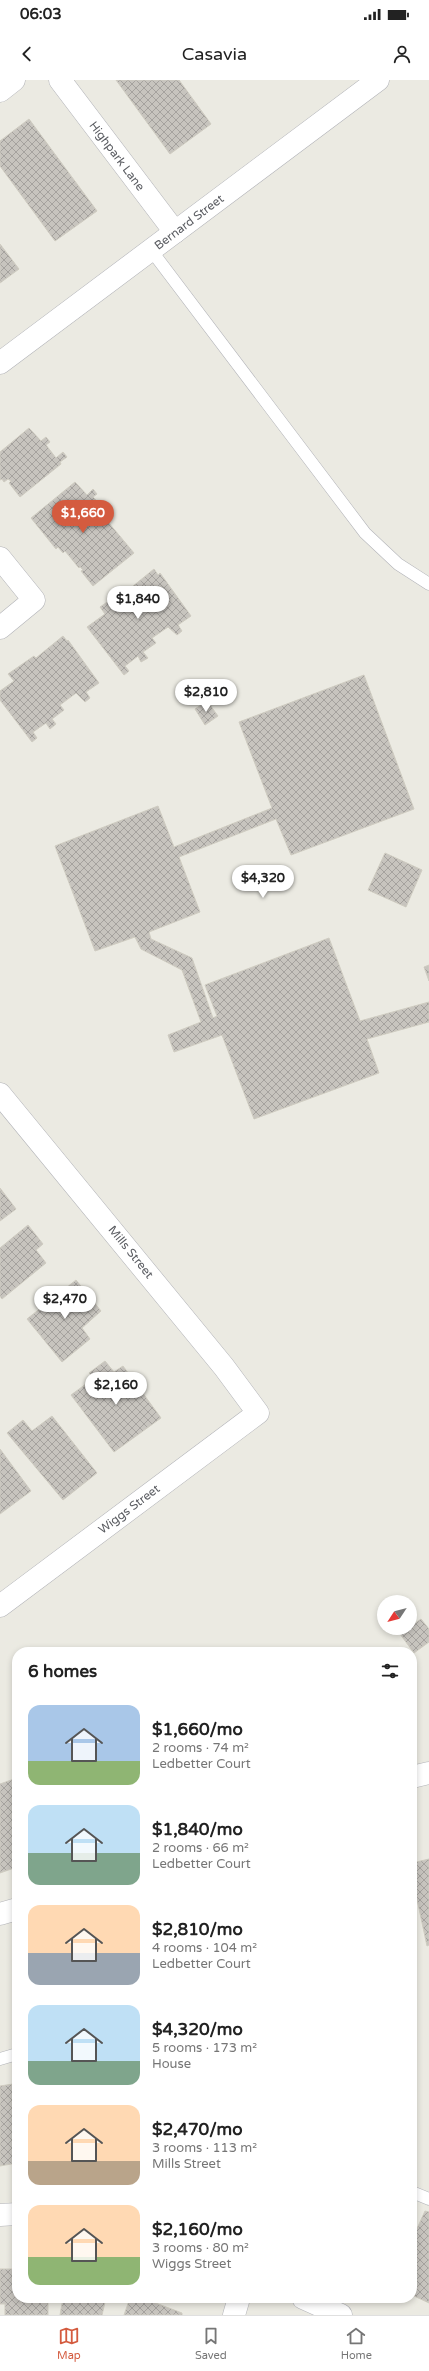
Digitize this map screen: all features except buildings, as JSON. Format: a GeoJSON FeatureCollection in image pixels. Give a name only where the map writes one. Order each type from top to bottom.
{"type":"FeatureCollection","features":[{"type":"Feature","properties":{"kind":"street"},"geometry":{"type":"LineString","coordinates":[[0,90],[14,80]]}},
{"type":"Feature","properties":{"kind":"street","name":"Highpark Lane"},"geometry":{"type":"LineString","coordinates":[[60,80],[175,232]]}},
{"type":"Feature","properties":{"kind":"street","name":"Bernard Street"},"geometry":{"type":"LineString","coordinates":[[0,363],[378,80]]}},
{"type":"Feature","properties":{"kind":"street"},"geometry":{"type":"LineString","coordinates":[[0,558],[34,600],[0,628]]}},
{"type":"Feature","properties":{"kind":"street","name":"Mills Street"},"geometry":{"type":"LineString","coordinates":[[0,1094],[214,1354],[258,1413]]}},
{"type":"Feature","properties":{"kind":"street","name":"Wiggs Street"},"geometry":{"type":"LineString","coordinates":[[0,1606],[258,1413]]}},
{"type":"Feature","properties":{"kind":"street"},"geometry":{"type":"LineString","coordinates":[[417,1776],[429,1773]]}},
{"type":"Feature","properties":{"kind":"street"},"geometry":{"type":"LineString","coordinates":[[0,1914],[12,1910]]}},
{"type":"Feature","properties":{"kind":"street"},"geometry":{"type":"LineString","coordinates":[[0,2215],[12,2214]]}},
{"type":"Feature","properties":{"kind":"street"},"geometry":{"type":"LineString","coordinates":[[234,2315],[238,2303]]}},
{"type":"Feature","properties":{"kind":"street"},"geometry":{"type":"LineString","coordinates":[[314,2303],[341,2315]]}},
{"type":"Feature","properties":{"kind":"lane"},"geometry":{"type":"LineString","coordinates":[[151,250],[365,533],[398,564],[429,584]]}},
{"type":"Feature","properties":{"kind":"lane"},"geometry":{"type":"LineString","coordinates":[[0,2059],[12,2055]]}},
{"type":"Feature","properties":{"kind":"lane"},"geometry":{"type":"LineString","coordinates":[[417,2194],[429,2200]]}}]}
